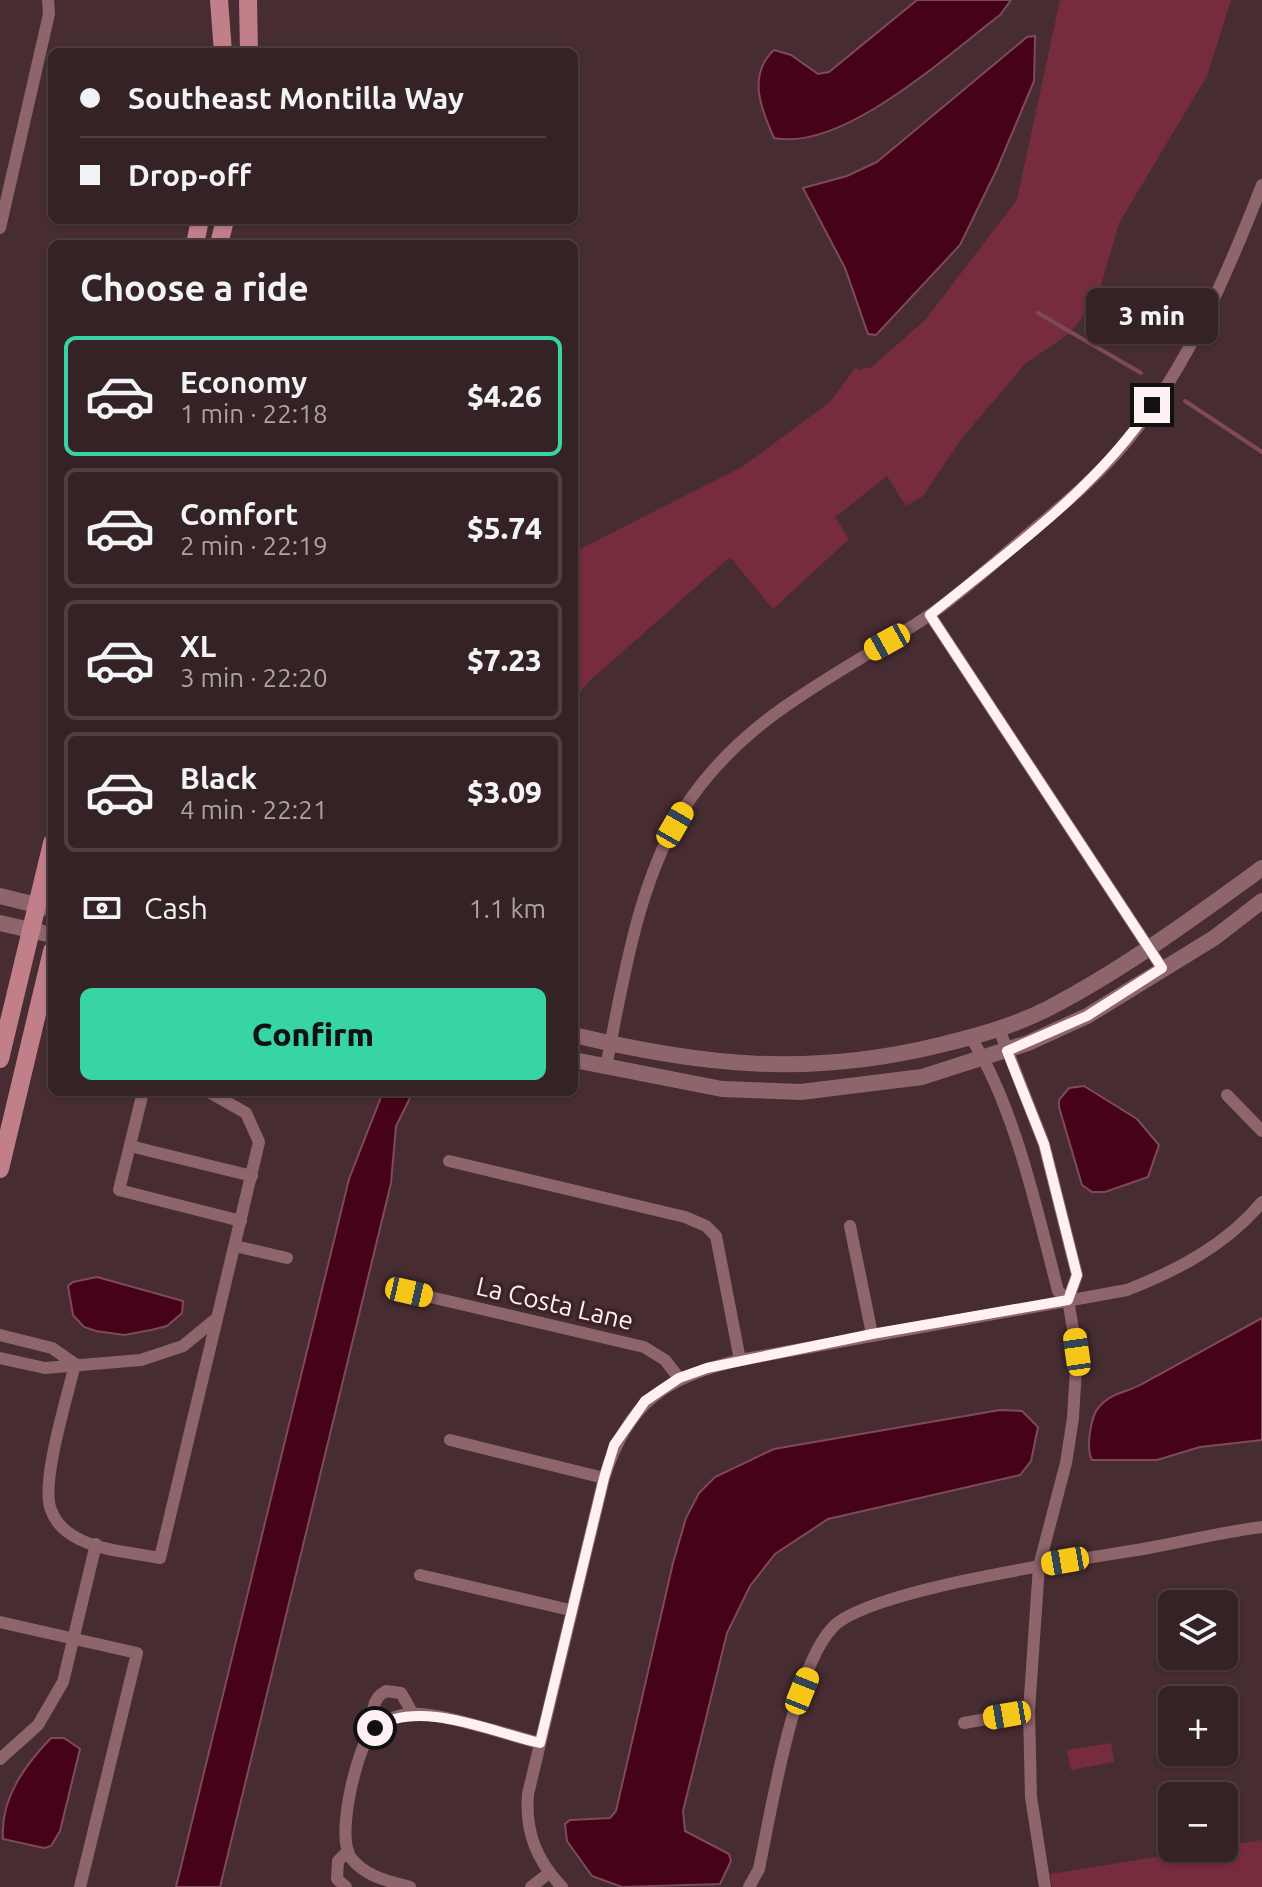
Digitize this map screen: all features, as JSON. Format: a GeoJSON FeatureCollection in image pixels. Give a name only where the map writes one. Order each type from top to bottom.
{"type":"FeatureCollection","features":[{"type":"Feature","properties":{"kind":"main road"},"geometry":{"type":"LineString","coordinates":[[219,0],[223,48]]}},
{"type":"Feature","properties":{"kind":"main road"},"geometry":{"type":"LineString","coordinates":[[248,0],[249,48]]}},
{"type":"Feature","properties":{"kind":"main road"},"geometry":{"type":"LineString","coordinates":[[0,1059],[31,930],[45,908],[48,880]]}},
{"type":"Feature","properties":{"kind":"main road"},"geometry":{"type":"LineString","coordinates":[[0,1169],[48,968]]}},
{"type":"Feature","properties":{"kind":"street"},"geometry":{"type":"LineString","coordinates":[[0,228],[49,14],[48,0]]}},
{"type":"Feature","properties":{"kind":"street"},"geometry":{"type":"LineString","coordinates":[[606,1067],[646,894],[660,852],[690,799],[728,753],[770,715],[837,669],[930,615],[1057,511],[1130,438],[1177,369],[1209,308],[1262,185]]}},
{"type":"Feature","properties":{"kind":"street"},"geometry":{"type":"LineString","coordinates":[[930,615],[1162,968]]}},
{"type":"Feature","properties":{"kind":"street"},"geometry":{"type":"LineString","coordinates":[[578,1036],[694,1060],[777,1066],[851,1064],[971,1038],[1047,1009],[1149,948],[1261,870]]}},
{"type":"Feature","properties":{"kind":"street"},"geometry":{"type":"LineString","coordinates":[[0,896],[45,908]]}},
{"type":"Feature","properties":{"kind":"street"},"geometry":{"type":"LineString","coordinates":[[578,1061],[722,1089],[801,1092],[890,1083],[985,1059],[1087,1016],[1214,938],[1262,901]]}},
{"type":"Feature","properties":{"kind":"street"},"geometry":{"type":"LineString","coordinates":[[0,923],[48,934]]}},
{"type":"Feature","properties":{"kind":"street"},"geometry":{"type":"LineString","coordinates":[[999,1029],[1044,1144],[1077,1275],[1068,1300],[1077,1352],[1073,1418],[1066,1463],[1039,1566],[1029,1711],[1031,1797],[1045,1887]]}},
{"type":"Feature","properties":{"kind":"street"},"geometry":{"type":"LineString","coordinates":[[971,1038],[985,1059],[1030,1182],[1058,1291],[1068,1300]]}},
{"type":"Feature","properties":{"kind":"street"},"geometry":{"type":"LineString","coordinates":[[1227,1095],[1262,1131]]}},
{"type":"Feature","properties":{"kind":"street"},"geometry":{"type":"LineString","coordinates":[[142,1096],[119,1190],[241,1221]]}},
{"type":"Feature","properties":{"kind":"street"},"geometry":{"type":"LineString","coordinates":[[75,1364],[47,1493],[51,1511],[63,1529],[83,1542],[160,1558],[259,1142],[246,1113],[216,1096]]}},
{"type":"Feature","properties":{"kind":"street"},"geometry":{"type":"LineString","coordinates":[[130,1146],[252,1176]]}},
{"type":"Feature","properties":{"kind":"street"},"geometry":{"type":"LineString","coordinates":[[449,1161],[685,1217],[706,1226],[719,1244],[740,1360]]}},
{"type":"Feature","properties":{"kind":"street"},"geometry":{"type":"LineString","coordinates":[[562,1887],[549,1873],[527,1827],[528,1794],[604,1478],[614,1445],[645,1401],[679,1378],[740,1360],[1127,1290],[1177,1270],[1219,1242],[1262,1202]]}},
{"type":"Feature","properties":{"kind":"street"},"geometry":{"type":"LineString","coordinates":[[850,1226],[872,1334]]}},
{"type":"Feature","properties":{"kind":"street"},"geometry":{"type":"LineString","coordinates":[[235,1246],[287,1258]]}},
{"type":"Feature","properties":{"kind":"street","name":"La Costa Lane"},"geometry":{"type":"LineString","coordinates":[[409,1292],[644,1347],[665,1360],[679,1378]]}},
{"type":"Feature","properties":{"kind":"street"},"geometry":{"type":"LineString","coordinates":[[0,1358],[45,1368],[113,1364],[168,1353],[183,1346],[217,1318]]}},
{"type":"Feature","properties":{"kind":"street"},"geometry":{"type":"LineString","coordinates":[[0,1335],[52,1348],[75,1364]]}},
{"type":"Feature","properties":{"kind":"street"},"geometry":{"type":"LineString","coordinates":[[450,1440],[604,1478]]}},
{"type":"Feature","properties":{"kind":"street"},"geometry":{"type":"LineString","coordinates":[[749,1887],[759,1869],[802,1691],[816,1656],[834,1627],[869,1605],[1039,1566],[1262,1527]]}},
{"type":"Feature","properties":{"kind":"street"},"geometry":{"type":"LineString","coordinates":[[0,1759],[38,1725],[51,1708],[63,1682],[96,1544]]}},
{"type":"Feature","properties":{"kind":"street"},"geometry":{"type":"LineString","coordinates":[[420,1575],[570,1610]]}},
{"type":"Feature","properties":{"kind":"street"},"geometry":{"type":"LineString","coordinates":[[0,1622],[137,1653],[80,1887]]}},
{"type":"Feature","properties":{"kind":"street"},"geometry":{"type":"LineString","coordinates":[[375,1728],[376,1698],[386,1691],[401,1693],[413,1714]]}},
{"type":"Feature","properties":{"kind":"street"},"geometry":{"type":"LineString","coordinates":[[964,1723],[1029,1711]]}},
{"type":"Feature","properties":{"kind":"street"},"geometry":{"type":"LineString","coordinates":[[410,1887],[372,1882],[348,1851],[344,1828],[349,1803],[367,1739],[375,1728],[396,1717],[413,1714],[540,1743]]}},
{"type":"Feature","properties":{"kind":"street"},"geometry":{"type":"LineString","coordinates":[[346,1887],[337,1879],[336,1870],[338,1861],[348,1851]]}},
{"type":"Feature","properties":{"kind":"street"},"geometry":{"type":"LineString","coordinates":[[531,1887],[549,1873]]}},
{"type":"Feature","properties":{"kind":"shaded area"},"geometry":{"type":"Polygon","coordinates":[[[917,0],[1011,0],[1000,15],[952,53],[862,116],[831,130],[801,138],[774,138],[761,104],[759,81],[761,70],[774,50],[791,55],[818,74],[829,72],[917,0]]]}},
{"type":"Feature","properties":{"kind":"shaded area"},"geometry":{"type":"Polygon","coordinates":[[[1060,0],[1231,0],[1207,76],[1119,223],[1098,296],[1070,333],[1025,364],[962,438],[923,496],[906,506],[887,476],[835,517],[849,539],[773,609],[730,557],[588,682],[578,695],[578,550],[742,467],[830,402],[856,367],[858,370],[872,367],[926,319],[1017,200],[1060,0]]]}},
{"type":"Feature","properties":{"kind":"shaded area"},"geometry":{"type":"Polygon","coordinates":[[[1035,36],[1034,81],[997,169],[960,245],[876,335],[868,334],[845,268],[803,188],[847,176],[877,162],[1027,37],[1035,36]]]}},
{"type":"Feature","properties":{"kind":"shaded area"},"geometry":{"type":"Polygon","coordinates":[[[1084,1086],[1137,1119],[1159,1145],[1148,1177],[1105,1192],[1092,1192],[1082,1185],[1059,1100],[1069,1088],[1084,1086]]]}},
{"type":"Feature","properties":{"kind":"shaded area"},"geometry":{"type":"Polygon","coordinates":[[[381,1096],[411,1096],[396,1126],[391,1183],[220,1887],[176,1887],[349,1179],[381,1096]]]}},
{"type":"Feature","properties":{"kind":"shaded area"},"geometry":{"type":"Polygon","coordinates":[[[97,1277],[183,1301],[182,1313],[167,1326],[124,1335],[84,1327],[73,1315],[68,1286],[97,1277]]]}},
{"type":"Feature","properties":{"kind":"shaded area"},"geometry":{"type":"Polygon","coordinates":[[[1262,1318],[1262,1440],[1200,1447],[1157,1460],[1092,1460],[1089,1448],[1091,1425],[1104,1402],[1262,1318]]]}},
{"type":"Feature","properties":{"kind":"shaded area"},"geometry":{"type":"Polygon","coordinates":[[[1000,1410],[1022,1411],[1038,1427],[1031,1461],[1020,1475],[828,1519],[775,1554],[750,1586],[727,1633],[683,1811],[685,1831],[729,1854],[731,1861],[720,1884],[622,1887],[592,1876],[567,1841],[565,1824],[570,1820],[610,1818],[616,1811],[673,1563],[686,1518],[699,1493],[715,1477],[774,1449],[1000,1410]]]}},
{"type":"Feature","properties":{"kind":"shaded area"},"geometry":{"type":"Polygon","coordinates":[[[51,1738],[64,1738],[80,1749],[60,1831],[51,1846],[44,1848],[3,1839],[6,1810],[16,1783],[51,1738]]]}},
{"type":"Feature","properties":{"kind":"shaded area"},"geometry":{"type":"Polygon","coordinates":[[[1111,1743],[1114,1762],[1071,1770],[1067,1750],[1111,1743]]]}},
{"type":"Feature","properties":{"kind":"shaded area"},"geometry":{"type":"Polygon","coordinates":[[[1262,1840],[1262,1887],[1052,1887],[1050,1874],[1158,1857],[1158,1862],[1238,1862],[1238,1844],[1262,1840]]]}},
{"type":"Feature","properties":{"kind":"waterway"},"geometry":{"type":"LineString","coordinates":[[1038,313],[1141,373]]}},
{"type":"Feature","properties":{"kind":"waterway"},"geometry":{"type":"LineString","coordinates":[[1185,401],[1262,452]]}},
{"type":"Feature","properties":{"kind":"route"},"geometry":{"type":"LineString","coordinates":[[375,1728],[396,1717],[417,1714],[540,1743],[577,1584],[614,1445],[645,1401],[679,1378],[740,1360],[1068,1300],[1077,1275],[1044,1144],[1007,1051],[1087,1016],[1162,968],[930,615],[1057,511],[1130,438],[1152,405]]}}]}
